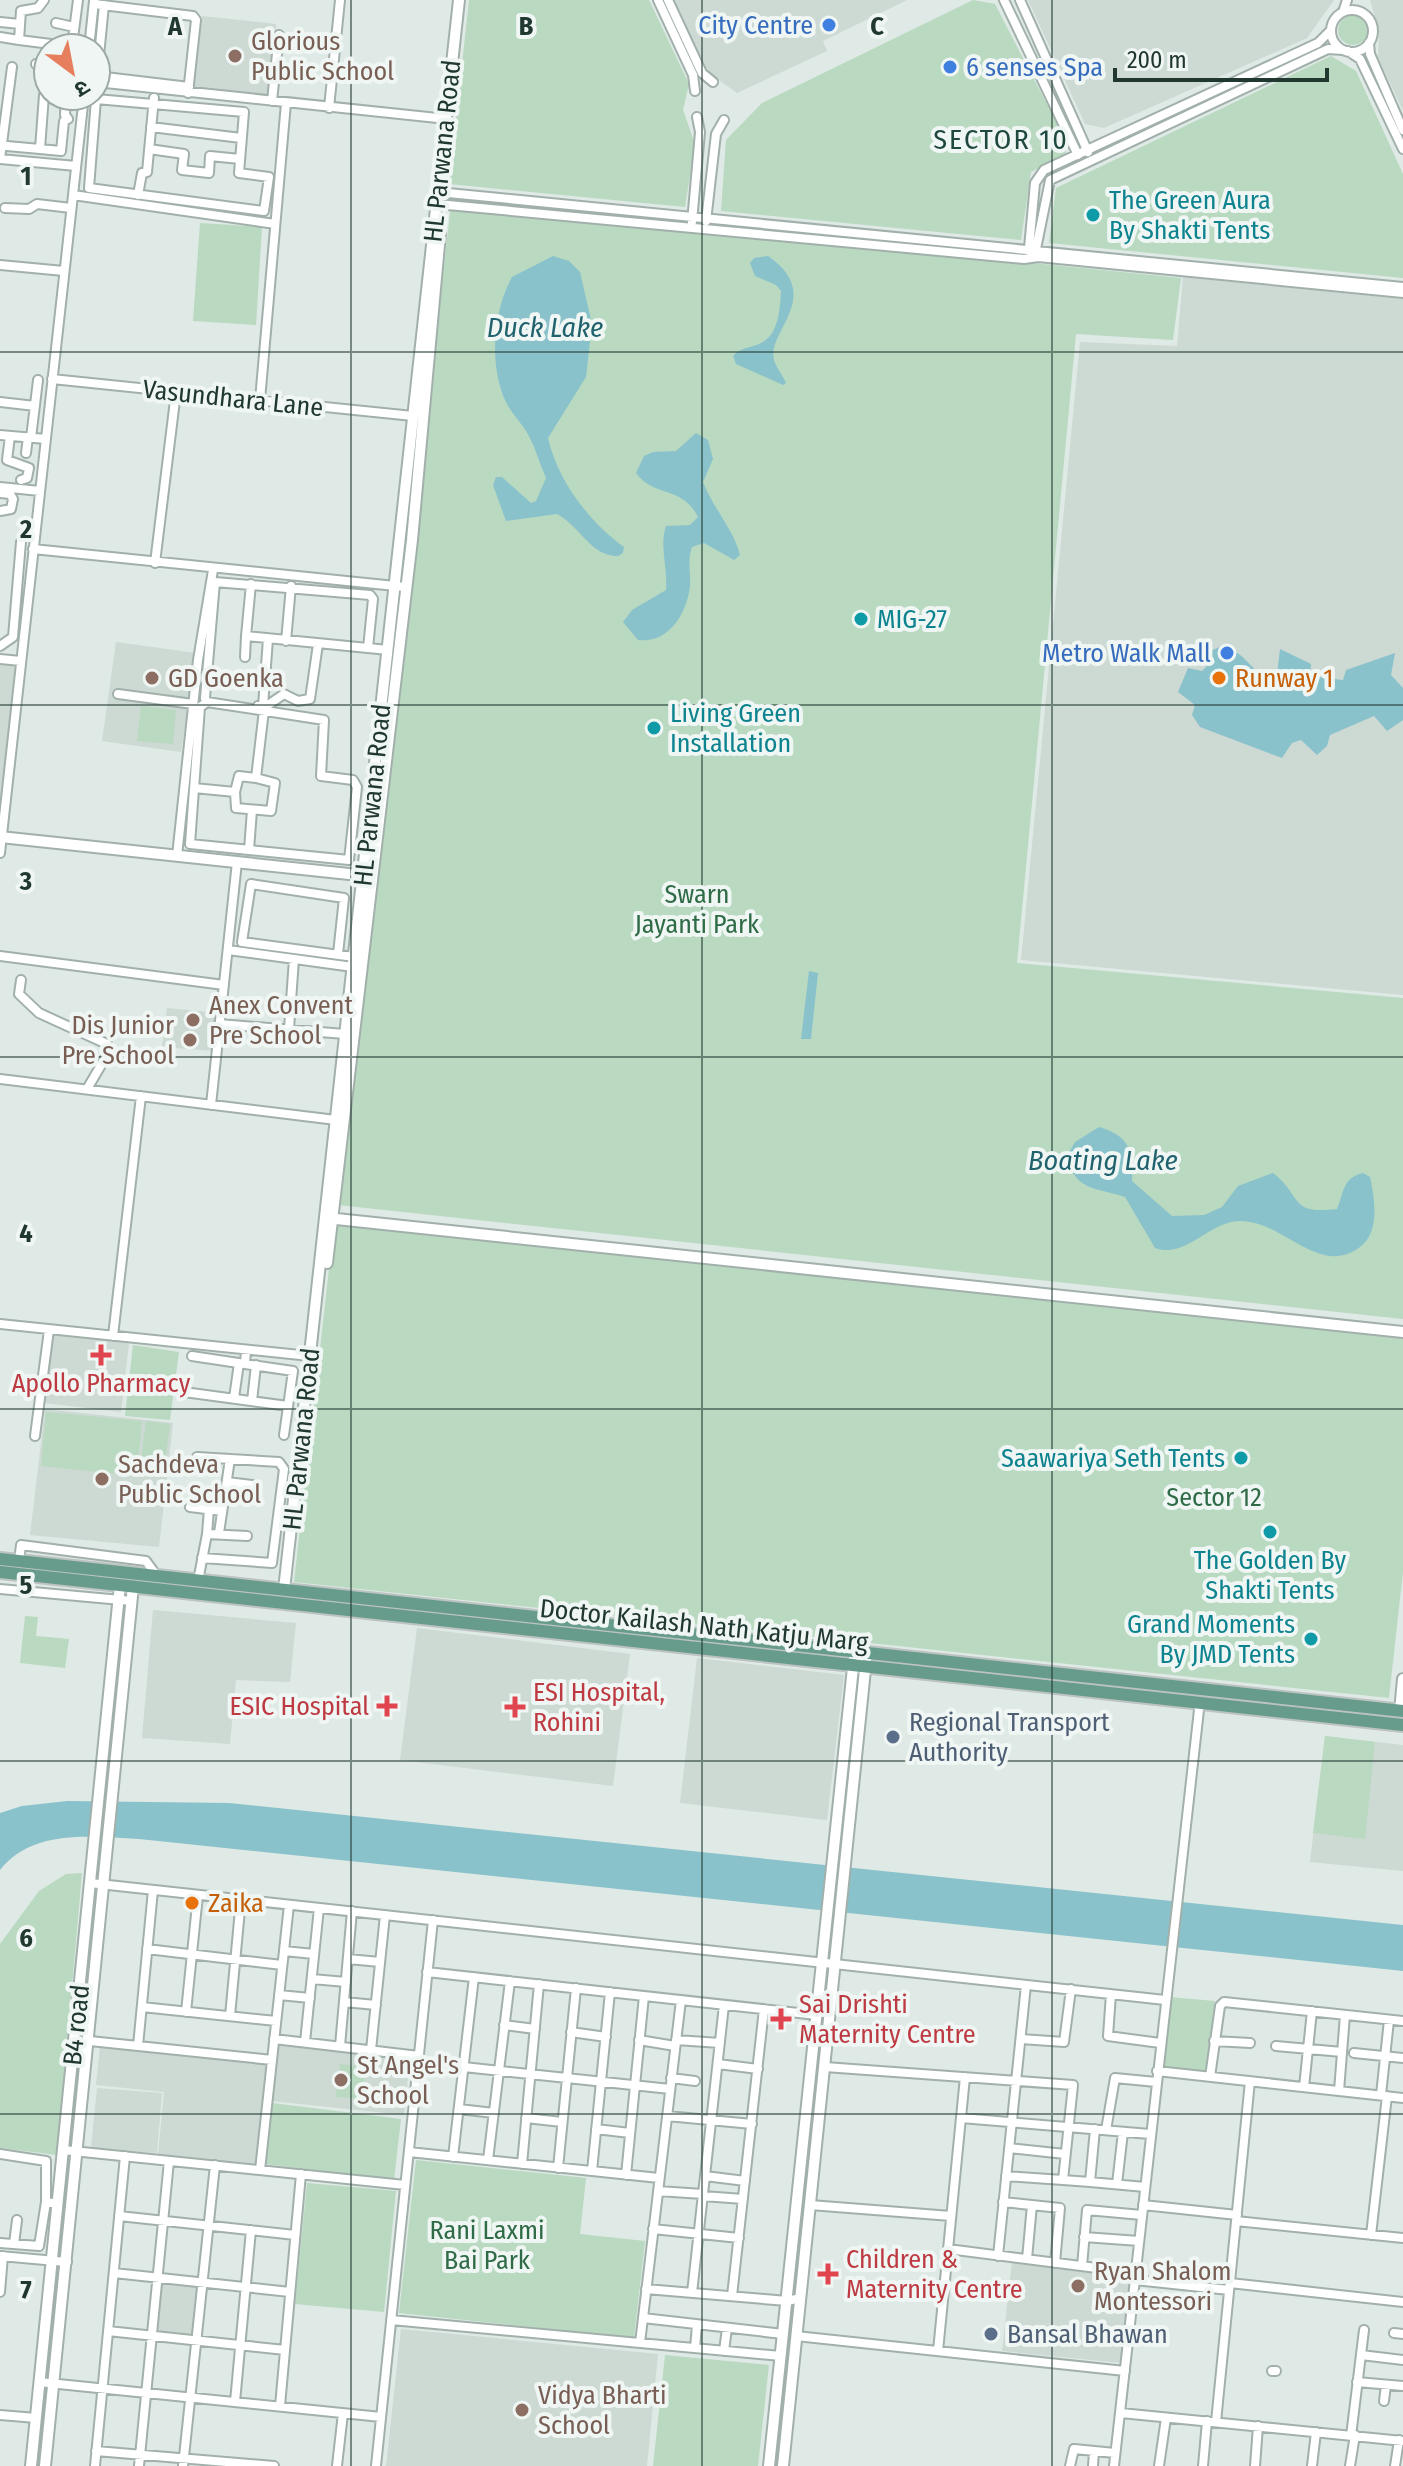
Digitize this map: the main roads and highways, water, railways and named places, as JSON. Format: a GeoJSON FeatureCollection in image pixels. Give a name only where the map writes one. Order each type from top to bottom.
{"type":"FeatureCollection","features":[{"type":"Feature","properties":{"kind":"main road","name":"Doctor Kailash Nath Katju Marg"},"geometry":{"type":"LineString","coordinates":[[0,1559],[287,1590],[370,1607]]}},
{"type":"Feature","properties":{"kind":"main road","name":"Doctor Kailash Nath Katju Marg"},"geometry":{"type":"LineString","coordinates":[[0,1572],[860,1658],[1284,1705],[1403,1725]]}},
{"type":"Feature","properties":{"kind":"main road","name":"Doctor Kailash Nath Katju Marg"},"geometry":{"type":"LineString","coordinates":[[860,1658],[1200,1701],[1402,1711]]}},
{"type":"Feature","properties":{"kind":"water","name":"Duck Lake"},"geometry":{"type":"Polygon","coordinates":[[[553,256],[569,261],[580,272],[592,324],[586,377],[548,438],[567,485],[587,513],[624,547],[623,553],[618,556],[608,555],[592,546],[557,514],[506,521],[493,485],[496,477],[502,477],[531,503],[536,501],[546,478],[529,436],[505,400],[497,370],[495,338],[501,306],[512,277],[553,256]]]}},
{"type":"Feature","properties":{"kind":"water"},"geometry":{"type":"Polygon","coordinates":[[[768,256],[785,271],[792,285],[790,312],[774,349],[775,363],[786,383],[783,385],[736,364],[733,356],[767,339],[775,328],[781,291],[776,285],[755,276],[750,263],[754,258],[768,256]]]}},
{"type":"Feature","properties":{"kind":"water"},"geometry":{"type":"Polygon","coordinates":[[[696,433],[708,440],[713,459],[703,482],[740,555],[734,560],[704,543],[692,547],[690,586],[680,616],[659,637],[638,640],[623,622],[632,610],[666,590],[663,541],[666,526],[690,525],[698,517],[684,500],[651,486],[636,473],[644,456],[653,452],[676,451],[696,433]]]}},
{"type":"Feature","properties":{"kind":"water"},"geometry":{"type":"Polygon","coordinates":[[[1222,646],[1241,655],[1267,680],[1277,675],[1280,649],[1311,664],[1310,676],[1343,680],[1346,670],[1395,653],[1391,675],[1403,688],[1403,720],[1387,731],[1374,716],[1330,735],[1327,746],[1317,755],[1301,740],[1292,743],[1282,758],[1200,727],[1192,715],[1195,705],[1178,692],[1188,668],[1202,671],[1209,664],[1208,652],[1222,646]]]}},
{"type":"Feature","properties":{"kind":"water"},"geometry":{"type":"Polygon","coordinates":[[[809,971],[818,973],[811,1039],[801,1039],[809,971]]]}},
{"type":"Feature","properties":{"kind":"water","name":"Boating Lake"},"geometry":{"type":"Polygon","coordinates":[[[1099,1127],[1117,1135],[1128,1146],[1132,1181],[1172,1216],[1204,1215],[1222,1207],[1238,1186],[1273,1173],[1303,1206],[1321,1210],[1337,1209],[1347,1182],[1363,1173],[1370,1177],[1373,1196],[1371,1233],[1360,1247],[1345,1255],[1330,1256],[1315,1252],[1256,1223],[1240,1221],[1218,1227],[1177,1248],[1155,1248],[1125,1197],[1088,1186],[1070,1169],[1066,1158],[1075,1142],[1099,1127]]]}},
{"type":"Feature","properties":{"kind":"water"},"geometry":{"type":"Polygon","coordinates":[[[67,1801],[229,1803],[1403,1925],[1403,1971],[139,1839],[83,1837],[46,1841],[29,1847],[0,1870],[0,1813],[22,1806],[67,1801]]]}},
{"type":"Feature","properties":{"kind":"place","name":"City Centre"},"geometry":{"type":"Point","coordinates":[829,25]}},
{"type":"Feature","properties":{"kind":"place","name":"Glorious Public School"},"geometry":{"type":"Point","coordinates":[235,56]}},
{"type":"Feature","properties":{"kind":"place","name":"6 senses Spa"},"geometry":{"type":"Point","coordinates":[950,67]}},
{"type":"Feature","properties":{"kind":"place","name":"The Green Aura By Shakti Tents"},"geometry":{"type":"Point","coordinates":[1093,215]}},
{"type":"Feature","properties":{"kind":"place","name":"MIG-27"},"geometry":{"type":"Point","coordinates":[861,619]}},
{"type":"Feature","properties":{"kind":"place","name":"Metro Walk Mall"},"geometry":{"type":"Point","coordinates":[1227,653]}},
{"type":"Feature","properties":{"kind":"place","name":"GD Goenka"},"geometry":{"type":"Point","coordinates":[152,678]}},
{"type":"Feature","properties":{"kind":"place","name":"Runway 1"},"geometry":{"type":"Point","coordinates":[1219,678]}},
{"type":"Feature","properties":{"kind":"place","name":"Living Green Installation"},"geometry":{"type":"Point","coordinates":[654,728]}},
{"type":"Feature","properties":{"kind":"place","name":"Anex Convent Pre School"},"geometry":{"type":"Point","coordinates":[193,1020]}},
{"type":"Feature","properties":{"kind":"place","name":"Dis Junior Pre School"},"geometry":{"type":"Point","coordinates":[190,1040]}},
{"type":"Feature","properties":{"kind":"place","name":"Apollo Pharmacy"},"geometry":{"type":"Point","coordinates":[101,1355]}},
{"type":"Feature","properties":{"kind":"place","name":"Saawariya Seth Tents"},"geometry":{"type":"Point","coordinates":[1241,1458]}},
{"type":"Feature","properties":{"kind":"place","name":"Sachdeva Public School"},"geometry":{"type":"Point","coordinates":[102,1479]}},
{"type":"Feature","properties":{"kind":"place","name":"The Golden By Shakti Tents"},"geometry":{"type":"Point","coordinates":[1270,1532]}},
{"type":"Feature","properties":{"kind":"place","name":"Grand Moments By JMD Tents"},"geometry":{"type":"Point","coordinates":[1311,1639]}},
{"type":"Feature","properties":{"kind":"place","name":"ESIC Hospital"},"geometry":{"type":"Point","coordinates":[387,1706]}},
{"type":"Feature","properties":{"kind":"place","name":"ESI Hospital, Rohini"},"geometry":{"type":"Point","coordinates":[515,1707]}},
{"type":"Feature","properties":{"kind":"place","name":"Regional Transport Authority"},"geometry":{"type":"Point","coordinates":[893,1737]}},
{"type":"Feature","properties":{"kind":"place","name":"Zaika"},"geometry":{"type":"Point","coordinates":[192,1903]}},
{"type":"Feature","properties":{"kind":"place","name":"Sai Drishti Maternity Centre"},"geometry":{"type":"Point","coordinates":[781,2019]}},
{"type":"Feature","properties":{"kind":"place","name":"St Angel's School"},"geometry":{"type":"Point","coordinates":[341,2080]}},
{"type":"Feature","properties":{"kind":"place","name":"Children & Maternity Centre"},"geometry":{"type":"Point","coordinates":[828,2274]}},
{"type":"Feature","properties":{"kind":"place","name":"Ryan Shalom Montessori"},"geometry":{"type":"Point","coordinates":[1078,2286]}},
{"type":"Feature","properties":{"kind":"place","name":"Bansal Bhawan"},"geometry":{"type":"Point","coordinates":[991,2334]}},
{"type":"Feature","properties":{"kind":"place","name":"Vidya Bharti School"},"geometry":{"type":"Point","coordinates":[522,2410]}},
{"type":"Feature","properties":{"kind":"district","name":"SECTOR 10"},"geometry":{"type":"Point","coordinates":[1001,139]}},
{"type":"Feature","properties":{"kind":"park label","name":"Swarn Jayanti Park"},"geometry":{"type":"Point","coordinates":[697,909]}},
{"type":"Feature","properties":{"kind":"park label","name":"Sector 12"},"geometry":{"type":"Point","coordinates":[1214,1497]}},
{"type":"Feature","properties":{"kind":"park label","name":"Rani Laxmi Bai Park"},"geometry":{"type":"Point","coordinates":[487,2245]}}]}
